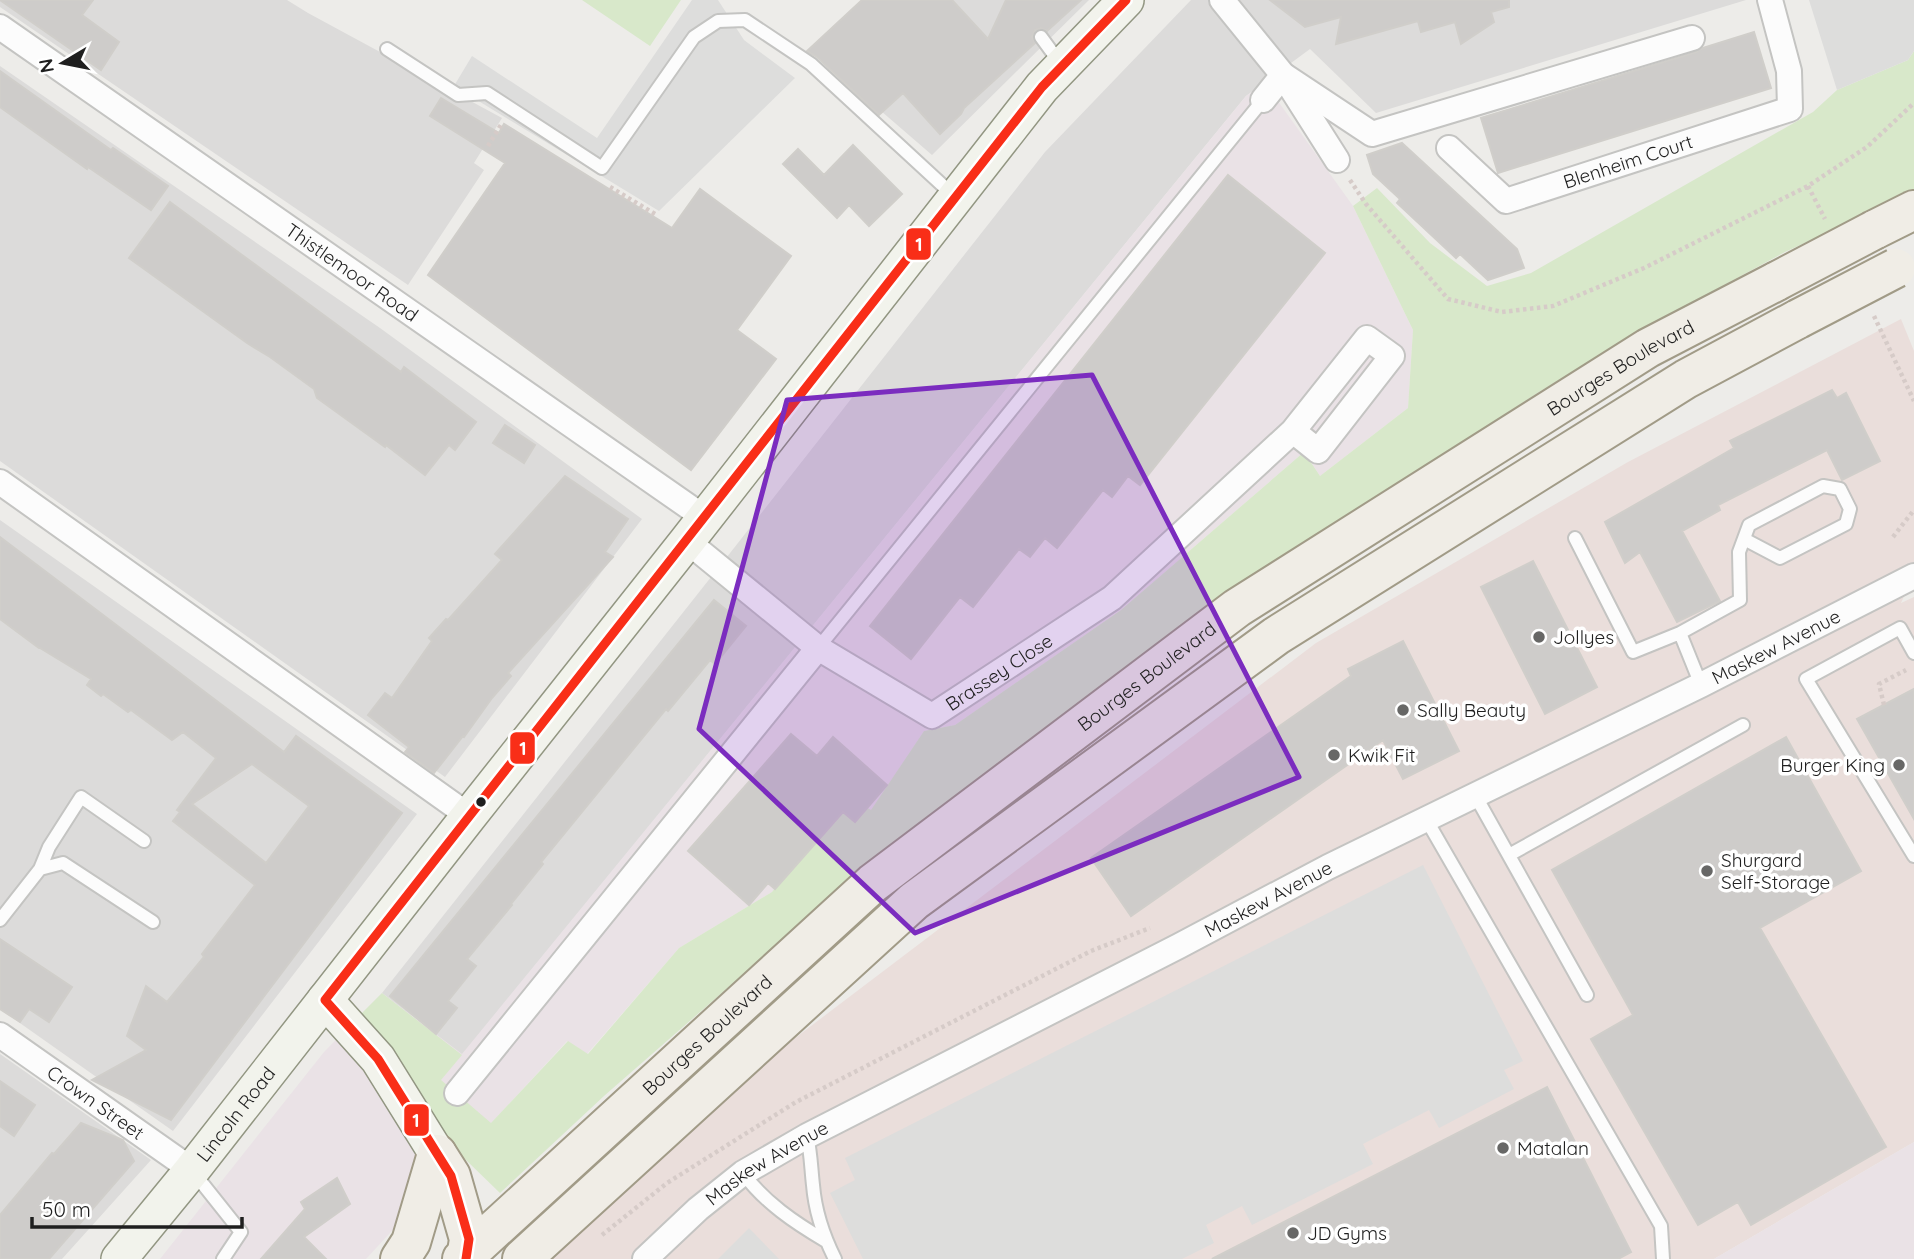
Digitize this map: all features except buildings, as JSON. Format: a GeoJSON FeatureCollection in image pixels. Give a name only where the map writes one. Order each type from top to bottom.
{"type":"FeatureCollection","features":[{"type":"Feature","properties":{"kind":"main road","name":"Bourges Boulevard"},"geometry":{"type":"LineString","coordinates":[[465,1257],[873,883],[1237,608],[1648,348],[1914,210]]}},
{"type":"Feature","properties":{"kind":"main road","name":"Bourges Boulevard"},"geometry":{"type":"LineString","coordinates":[[522,1259],[914,901],[1276,636],[1686,379],[1905,264]]}},
{"type":"Feature","properties":{"kind":"main road"},"geometry":{"type":"LineString","coordinates":[[437,1154],[450,1176],[469,1239],[465,1257]]}},
{"type":"Feature","properties":{"kind":"main road"},"geometry":{"type":"LineString","coordinates":[[400,1259],[411,1242],[437,1154]]}},
{"type":"Feature","properties":{"kind":"street","name":"Lincoln Road"},"geometry":{"type":"LineString","coordinates":[[119,1259],[192,1170],[1042,87],[1126,0]]}},
{"type":"Feature","properties":{"kind":"street"},"geometry":{"type":"LineString","coordinates":[[1222,0],[1283,75],[1337,160]]}},
{"type":"Feature","properties":{"kind":"street","name":"Blenheim Court"},"geometry":{"type":"LineString","coordinates":[[1449,148],[1506,201],[1790,109],[1789,71],[1770,0]]}},
{"type":"Feature","properties":{"kind":"street","name":"Thistlemoor Road"},"geometry":{"type":"LineString","coordinates":[[0,27],[696,530]]}},
{"type":"Feature","properties":{"kind":"street"},"geometry":{"type":"LineString","coordinates":[[1283,75],[1372,134],[1692,38]]}},
{"type":"Feature","properties":{"kind":"street"},"geometry":{"type":"LineString","coordinates":[[1263,100],[1283,75]]}},
{"type":"Feature","properties":{"kind":"street","name":"Brassey Close"},"geometry":{"type":"LineString","coordinates":[[696,530],[818,648],[932,716],[1112,598],[1293,431]]}},
{"type":"Feature","properties":{"kind":"street"},"geometry":{"type":"LineString","coordinates":[[0,482],[469,816]]}},
{"type":"Feature","properties":{"kind":"street","name":"Maskew Avenue"},"geometry":{"type":"LineString","coordinates":[[645,1259],[698,1209],[743,1172],[807,1136],[1180,946],[1328,867],[1912,582]]}},
{"type":"Feature","properties":{"kind":"street"},"geometry":{"type":"LineString","coordinates":[[457,1093],[818,648]]}},
{"type":"Feature","properties":{"kind":"street"},"geometry":{"type":"LineString","coordinates":[[325,1000],[379,1059],[437,1154]]}},
{"type":"Feature","properties":{"kind":"street","name":"Crown Street"},"geometry":{"type":"LineString","coordinates":[[0,1035],[192,1170]]}},
{"type":"Feature","properties":{"kind":"lane"},"geometry":{"type":"LineString","coordinates":[[387,49],[458,95],[487,93],[602,168],[694,37],[718,21],[745,20],[811,65],[956,197]]}},
{"type":"Feature","properties":{"kind":"lane"},"geometry":{"type":"LineString","coordinates":[[1041,37],[1062,66]]}},
{"type":"Feature","properties":{"kind":"lane"},"geometry":{"type":"LineString","coordinates":[[818,648],[1263,100]]}},
{"type":"Feature","properties":{"kind":"lane"},"geometry":{"type":"LineString","coordinates":[[1575,538],[1633,652],[1680,633],[1740,600],[1739,552],[1749,525],[1823,486],[1840,489],[1850,509],[1846,524],[1780,558],[1744,539]]}},
{"type":"Feature","properties":{"kind":"lane"},"geometry":{"type":"LineString","coordinates":[[1912,848],[1806,679],[1900,628],[1914,653]]}},
{"type":"Feature","properties":{"kind":"lane"},"geometry":{"type":"LineString","coordinates":[[1680,633],[1701,685]]}},
{"type":"Feature","properties":{"kind":"lane"},"geometry":{"type":"LineString","coordinates":[[1509,855],[1744,725]]}},
{"type":"Feature","properties":{"kind":"lane"},"geometry":{"type":"LineString","coordinates":[[1475,795],[1587,995]]}},
{"type":"Feature","properties":{"kind":"lane"},"geometry":{"type":"LineString","coordinates":[[0,920],[40,869],[49,847],[80,797],[144,841]]}},
{"type":"Feature","properties":{"kind":"lane"},"geometry":{"type":"LineString","coordinates":[[1426,819],[1661,1226],[1663,1259]]}},
{"type":"Feature","properties":{"kind":"lane"},"geometry":{"type":"LineString","coordinates":[[40,869],[63,863],[153,922]]}},
{"type":"Feature","properties":{"kind":"lane"},"geometry":{"type":"LineString","coordinates":[[807,1136],[813,1188],[826,1241],[835,1259]]}},
{"type":"Feature","properties":{"kind":"lane"},"geometry":{"type":"LineString","coordinates":[[192,1170],[241,1233],[223,1259]]}},
{"type":"Feature","properties":{"kind":"lane"},"geometry":{"type":"LineString","coordinates":[[743,1172],[756,1190],[803,1227],[826,1241]]}},
{"type":"Feature","properties":{"kind":"path"},"geometry":{"type":"LineString","coordinates":[[1337,160],[1366,204],[1448,299],[1502,312],[1553,306],[1644,268],[1808,186],[1867,147],[1914,103]]}},
{"type":"Feature","properties":{"kind":"path"},"geometry":{"type":"LineString","coordinates":[[1808,186],[1825,219]]}},
{"type":"Feature","properties":{"kind":"path"},"geometry":{"type":"LineString","coordinates":[[1874,314],[1914,401]]}},
{"type":"Feature","properties":{"kind":"path"},"geometry":{"type":"LineString","coordinates":[[1893,537],[1914,510]]}},
{"type":"Feature","properties":{"kind":"path"},"geometry":{"type":"LineString","coordinates":[[1884,705],[1880,684],[1914,666]]}},
{"type":"Feature","properties":{"kind":"path"},"geometry":{"type":"LineString","coordinates":[[592,1242],[667,1183],[796,1102],[1091,951],[1150,928]]}},
{"type":"Feature","properties":{"kind":"highlighted area"},"geometry":{"type":"Polygon","coordinates":[[[1092,375],[1299,777],[915,933],[699,729],[787,400],[1092,375]]]}},
{"type":"Feature","properties":{"kind":"shaded area"},"geometry":{"type":"Polygon","coordinates":[[[0,0],[287,0],[502,118],[474,163],[484,170],[408,285],[0,7],[0,0]]]}},
{"type":"Feature","properties":{"kind":"shaded area"},"geometry":{"type":"Polygon","coordinates":[[[692,0],[718,0],[744,40],[795,78],[659,211],[454,86],[472,56],[597,138],[692,0]]]}},
{"type":"Feature","properties":{"kind":"shaded area"},"geometry":{"type":"Polygon","coordinates":[[[867,0],[1089,0],[932,155],[815,54],[867,0]]]}},
{"type":"Feature","properties":{"kind":"shaded area"},"geometry":{"type":"Polygon","coordinates":[[[1191,0],[1746,0],[1376,113],[1310,49],[1246,96],[462,1055],[382,993],[1045,152],[1191,0]]]}},
{"type":"Feature","properties":{"kind":"shaded area"},"geometry":{"type":"Polygon","coordinates":[[[1809,0],[1914,0],[1914,51],[1908,60],[1837,90],[1809,0]]]}},
{"type":"Feature","properties":{"kind":"shaded area"},"geometry":{"type":"Polygon","coordinates":[[[0,66],[380,328],[642,519],[445,777],[0,461],[0,66]]]}},
{"type":"Feature","properties":{"kind":"shaded area"},"geometry":{"type":"Polygon","coordinates":[[[1265,83],[1353,206],[1413,330],[1408,408],[1320,476],[1304,452],[1121,610],[955,725],[924,731],[871,811],[846,797],[772,892],[679,948],[587,1054],[567,1041],[366,1259],[160,1259],[324,1052],[382,993],[462,1054],[1246,96],[1265,83]]]}},
{"type":"Feature","properties":{"kind":"shaded area"},"geometry":{"type":"Polygon","coordinates":[[[1901,319],[1914,351],[1914,574],[1901,603],[1914,597],[1914,1142],[1714,1259],[541,1259],[749,1073],[1316,643],[1628,462],[1901,319]]]}},
{"type":"Feature","properties":{"kind":"shaded area"},"geometry":{"type":"Polygon","coordinates":[[[0,520],[417,814],[173,1131],[0,1009],[0,520]]]}},
{"type":"Feature","properties":{"kind":"shaded area"},"geometry":{"type":"Polygon","coordinates":[[[1423,865],[1523,1061],[1504,1070],[1514,1089],[1439,1128],[1429,1110],[1363,1144],[1373,1164],[1252,1225],[1242,1206],[1206,1225],[1214,1243],[1182,1259],[863,1259],[830,1193],[855,1180],[845,1158],[1423,865]]]}},
{"type":"Feature","properties":{"kind":"shaded area"},"geometry":{"type":"Polygon","coordinates":[[[0,1054],[151,1160],[62,1259],[0,1259],[0,1054]]]}},
{"type":"Feature","properties":{"kind":"shaded area"},"geometry":{"type":"Polygon","coordinates":[[[1914,1142],[1914,1259],[1714,1259],[1914,1142]]]}},
{"type":"Feature","properties":{"kind":"shaded area"},"geometry":{"type":"Polygon","coordinates":[[[749,1228],[779,1259],[718,1259],[749,1228]]]}},
{"type":"Feature","properties":{"kind":"green space"},"geometry":{"type":"Polygon","coordinates":[[[582,0],[681,0],[650,46],[582,0]]]}},
{"type":"Feature","properties":{"kind":"green space"},"geometry":{"type":"Polygon","coordinates":[[[1914,51],[1914,193],[1785,252],[1645,328],[1539,392],[1337,523],[859,873],[604,1096],[500,1193],[436,1131],[356,1019],[382,993],[462,1055],[441,1080],[491,1123],[568,1041],[588,1054],[679,948],[772,892],[847,796],[871,810],[924,731],[955,725],[1121,610],[1304,452],[1320,476],[1408,408],[1413,330],[1353,206],[1377,188],[1430,243],[1487,286],[1531,273],[1813,112],[1837,90],[1908,60],[1914,51]]]}},
{"type":"Feature","properties":{"kind":"transit line","name":"1"},"geometry":{"type":"LineString","coordinates":[[325,1000],[1042,87],[1126,0]]}},
{"type":"Feature","properties":{"kind":"transit line","name":"1"},"geometry":{"type":"LineString","coordinates":[[325,1000],[378,1059],[451,1176],[469,1239],[466,1259]]}},
{"type":"Feature","properties":{"kind":"place","name":"Jollyes"},"geometry":{"type":"Point","coordinates":[1539,637]}},
{"type":"Feature","properties":{"kind":"place","name":"Sally Beauty"},"geometry":{"type":"Point","coordinates":[1403,710]}},
{"type":"Feature","properties":{"kind":"place","name":"Kwik Fit"},"geometry":{"type":"Point","coordinates":[1334,755]}},
{"type":"Feature","properties":{"kind":"place","name":"Burger King"},"geometry":{"type":"Point","coordinates":[1899,765]}},
{"type":"Feature","properties":{"kind":"place","name":"Shurgard Self-Storage"},"geometry":{"type":"Point","coordinates":[1707,871]}},
{"type":"Feature","properties":{"kind":"place","name":"Matalan"},"geometry":{"type":"Point","coordinates":[1503,1148]}},
{"type":"Feature","properties":{"kind":"place","name":"JD Gyms"},"geometry":{"type":"Point","coordinates":[1293,1233]}}]}
